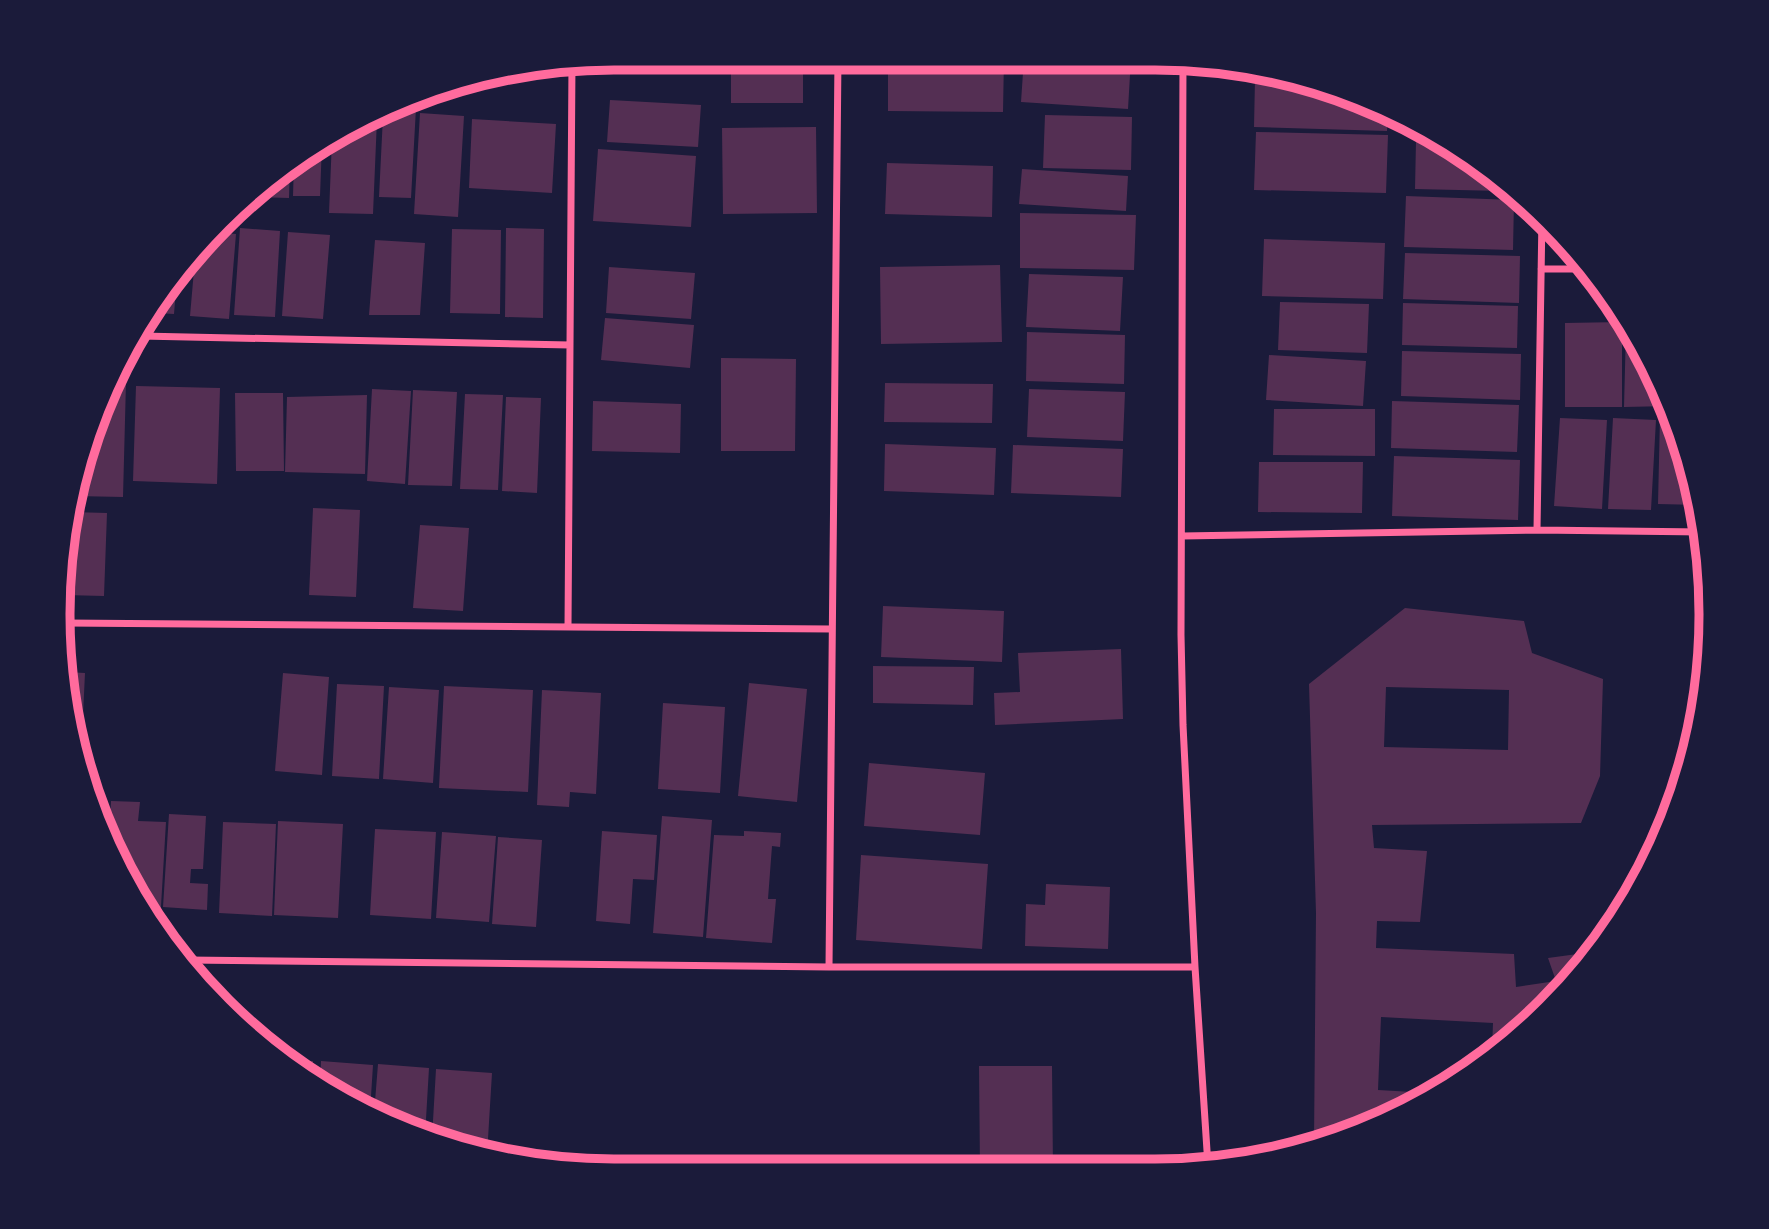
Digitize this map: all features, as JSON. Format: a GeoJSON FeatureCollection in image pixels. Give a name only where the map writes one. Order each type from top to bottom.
{"type":"FeatureCollection","features":[{"type":"Feature","properties":{"kind":"street"},"geometry":{"type":"LineString","coordinates":[[829,967],[838,70]]}},
{"type":"Feature","properties":{"kind":"street"},"geometry":{"type":"LineString","coordinates":[[1183,71],[1183,725],[1207,1156]]}},
{"type":"Feature","properties":{"kind":"street"},"geometry":{"type":"LineString","coordinates":[[568,627],[572,72]]}},
{"type":"Feature","properties":{"kind":"street"},"geometry":{"type":"LineString","coordinates":[[1537,530],[1542,231]]}},
{"type":"Feature","properties":{"kind":"street"},"geometry":{"type":"LineString","coordinates":[[1541,269],[1575,269]]}},
{"type":"Feature","properties":{"kind":"street"},"geometry":{"type":"LineString","coordinates":[[147,336],[570,345]]}},
{"type":"Feature","properties":{"kind":"street"},"geometry":{"type":"LineString","coordinates":[[1182,536],[1537,530],[1692,532]]}},
{"type":"Feature","properties":{"kind":"street"},"geometry":{"type":"LineString","coordinates":[[70,623],[832,629]]}},
{"type":"Feature","properties":{"kind":"street"},"geometry":{"type":"LineString","coordinates":[[194,960],[829,967],[1195,967]]}},
{"type":"Feature","properties":{"kind":"building"},"geometry":{"type":"Polygon","coordinates":[[[731,70],[803,70],[803,103],[731,103],[731,70]]]}},
{"type":"Feature","properties":{"kind":"building"},"geometry":{"type":"Polygon","coordinates":[[[888,70],[1004,70],[1003,112],[888,111],[888,70]]]}},
{"type":"Feature","properties":{"kind":"building"},"geometry":{"type":"Polygon","coordinates":[[[1023,70],[1130,70],[1128,109],[1021,102],[1023,70]]]}},
{"type":"Feature","properties":{"kind":"building"},"geometry":{"type":"Polygon","coordinates":[[[1255,79],[1330,99],[1387,122],[1387,131],[1254,127],[1255,79]]]}},
{"type":"Feature","properties":{"kind":"building"},"geometry":{"type":"Polygon","coordinates":[[[610,100],[701,105],[698,147],[607,142],[610,100]]]}},
{"type":"Feature","properties":{"kind":"building"},"geometry":{"type":"Polygon","coordinates":[[[416,108],[411,198],[379,197],[383,122],[416,108]]]}},
{"type":"Feature","properties":{"kind":"building"},"geometry":{"type":"Polygon","coordinates":[[[420,113],[464,116],[458,217],[414,214],[420,113]]]}},
{"type":"Feature","properties":{"kind":"building"},"geometry":{"type":"Polygon","coordinates":[[[1045,115],[1132,117],[1131,170],[1043,168],[1045,115]]]}},
{"type":"Feature","properties":{"kind":"building"},"geometry":{"type":"Polygon","coordinates":[[[472,119],[556,124],[552,193],[469,188],[472,119]]]}},
{"type":"Feature","properties":{"kind":"building"},"geometry":{"type":"Polygon","coordinates":[[[377,125],[373,214],[329,213],[332,150],[377,125]]]}},
{"type":"Feature","properties":{"kind":"building"},"geometry":{"type":"Polygon","coordinates":[[[816,127],[817,213],[723,214],[722,128],[816,127]]]}},
{"type":"Feature","properties":{"kind":"building"},"geometry":{"type":"Polygon","coordinates":[[[1256,132],[1388,135],[1386,193],[1254,190],[1256,132]]]}},
{"type":"Feature","properties":{"kind":"building"},"geometry":{"type":"Polygon","coordinates":[[[1416,141],[1427,143],[1496,191],[1415,189],[1416,141]]]}},
{"type":"Feature","properties":{"kind":"building"},"geometry":{"type":"Polygon","coordinates":[[[598,149],[696,156],[691,227],[593,221],[598,149]]]}},
{"type":"Feature","properties":{"kind":"building"},"geometry":{"type":"Polygon","coordinates":[[[322,156],[320,196],[293,196],[294,175],[322,156]]]}},
{"type":"Feature","properties":{"kind":"building"},"geometry":{"type":"Polygon","coordinates":[[[887,163],[993,166],[992,217],[885,214],[887,163]]]}},
{"type":"Feature","properties":{"kind":"building"},"geometry":{"type":"Polygon","coordinates":[[[1022,169],[1128,176],[1126,211],[1019,204],[1022,169]]]}},
{"type":"Feature","properties":{"kind":"building"},"geometry":{"type":"Polygon","coordinates":[[[290,178],[289,198],[265,197],[290,178]]]}},
{"type":"Feature","properties":{"kind":"building"},"geometry":{"type":"Polygon","coordinates":[[[1406,196],[1507,200],[1514,205],[1513,250],[1404,247],[1406,196]]]}},
{"type":"Feature","properties":{"kind":"building"},"geometry":{"type":"Polygon","coordinates":[[[1020,213],[1136,215],[1134,270],[1020,268],[1020,213]]]}},
{"type":"Feature","properties":{"kind":"building"},"geometry":{"type":"Polygon","coordinates":[[[240,228],[280,231],[275,317],[234,315],[240,228]]]}},
{"type":"Feature","properties":{"kind":"building"},"geometry":{"type":"Polygon","coordinates":[[[506,228],[544,229],[543,318],[505,317],[506,228]]]}},
{"type":"Feature","properties":{"kind":"building"},"geometry":{"type":"Polygon","coordinates":[[[452,229],[501,230],[500,314],[450,313],[452,229]]]}},
{"type":"Feature","properties":{"kind":"building"},"geometry":{"type":"Polygon","coordinates":[[[288,232],[330,235],[323,319],[282,316],[288,232]]]}},
{"type":"Feature","properties":{"kind":"building"},"geometry":{"type":"Polygon","coordinates":[[[225,233],[236,234],[229,319],[190,316],[194,269],[225,233]]]}},
{"type":"Feature","properties":{"kind":"building"},"geometry":{"type":"Polygon","coordinates":[[[1264,239],[1385,243],[1383,299],[1262,296],[1264,239]]]}},
{"type":"Feature","properties":{"kind":"building"},"geometry":{"type":"Polygon","coordinates":[[[375,240],[425,243],[420,315],[369,315],[375,240]]]}},
{"type":"Feature","properties":{"kind":"building"},"geometry":{"type":"Polygon","coordinates":[[[1405,253],[1520,256],[1519,303],[1403,299],[1405,253]]]}},
{"type":"Feature","properties":{"kind":"building"},"geometry":{"type":"Polygon","coordinates":[[[1000,265],[1002,342],[881,344],[880,267],[1000,265]]]}},
{"type":"Feature","properties":{"kind":"building"},"geometry":{"type":"Polygon","coordinates":[[[609,267],[695,273],[691,319],[606,313],[609,267]]]}},
{"type":"Feature","properties":{"kind":"building"},"geometry":{"type":"Polygon","coordinates":[[[1029,274],[1123,277],[1120,331],[1026,327],[1029,274]]]}},
{"type":"Feature","properties":{"kind":"building"},"geometry":{"type":"Polygon","coordinates":[[[176,293],[174,314],[161,313],[176,293]]]}},
{"type":"Feature","properties":{"kind":"building"},"geometry":{"type":"Polygon","coordinates":[[[1280,302],[1369,304],[1367,353],[1278,350],[1280,302]]]}},
{"type":"Feature","properties":{"kind":"building"},"geometry":{"type":"Polygon","coordinates":[[[1403,303],[1518,306],[1517,348],[1402,345],[1403,303]]]}},
{"type":"Feature","properties":{"kind":"building"},"geometry":{"type":"Polygon","coordinates":[[[605,318],[694,325],[690,368],[601,360],[605,318]]]}},
{"type":"Feature","properties":{"kind":"building"},"geometry":{"type":"Polygon","coordinates":[[[1613,322],[1622,336],[1622,407],[1565,407],[1565,323],[1613,322]]]}},
{"type":"Feature","properties":{"kind":"building"},"geometry":{"type":"Polygon","coordinates":[[[1027,332],[1125,335],[1124,384],[1026,381],[1027,332]]]}},
{"type":"Feature","properties":{"kind":"building"},"geometry":{"type":"Polygon","coordinates":[[[1626,341],[1658,406],[1624,407],[1626,341]]]}},
{"type":"Feature","properties":{"kind":"building"},"geometry":{"type":"Polygon","coordinates":[[[1402,351],[1521,354],[1520,400],[1401,396],[1402,351]]]}},
{"type":"Feature","properties":{"kind":"building"},"geometry":{"type":"Polygon","coordinates":[[[1269,355],[1366,361],[1363,406],[1266,400],[1269,355]]]}},
{"type":"Feature","properties":{"kind":"building"},"geometry":{"type":"Polygon","coordinates":[[[721,358],[796,359],[795,451],[721,451],[721,358]]]}},
{"type":"Feature","properties":{"kind":"building"},"geometry":{"type":"Polygon","coordinates":[[[122,382],[126,382],[123,497],[83,496],[99,439],[122,382]]]}},
{"type":"Feature","properties":{"kind":"building"},"geometry":{"type":"Polygon","coordinates":[[[885,383],[993,384],[992,423],[884,422],[885,383]]]}},
{"type":"Feature","properties":{"kind":"building"},"geometry":{"type":"Polygon","coordinates":[[[136,386],[220,388],[217,484],[133,481],[136,386]]]}},
{"type":"Feature","properties":{"kind":"building"},"geometry":{"type":"Polygon","coordinates":[[[372,389],[411,391],[405,484],[367,481],[372,389]]]}},
{"type":"Feature","properties":{"kind":"building"},"geometry":{"type":"Polygon","coordinates":[[[1029,389],[1125,392],[1123,441],[1027,437],[1029,389]]]}},
{"type":"Feature","properties":{"kind":"building"},"geometry":{"type":"Polygon","coordinates":[[[413,390],[457,392],[452,486],[408,485],[413,390]]]}},
{"type":"Feature","properties":{"kind":"building"},"geometry":{"type":"Polygon","coordinates":[[[235,393],[283,393],[284,471],[236,471],[235,393]]]}},
{"type":"Feature","properties":{"kind":"building"},"geometry":{"type":"Polygon","coordinates":[[[465,394],[503,395],[498,490],[460,489],[465,394]]]}},
{"type":"Feature","properties":{"kind":"building"},"geometry":{"type":"Polygon","coordinates":[[[367,395],[365,474],[285,472],[287,397],[367,395]]]}},
{"type":"Feature","properties":{"kind":"building"},"geometry":{"type":"Polygon","coordinates":[[[506,397],[541,398],[537,493],[502,491],[506,397]]]}},
{"type":"Feature","properties":{"kind":"building"},"geometry":{"type":"Polygon","coordinates":[[[593,401],[681,404],[680,453],[592,451],[593,401]]]}},
{"type":"Feature","properties":{"kind":"building"},"geometry":{"type":"Polygon","coordinates":[[[1392,401],[1519,405],[1517,452],[1391,448],[1392,401]]]}},
{"type":"Feature","properties":{"kind":"building"},"geometry":{"type":"Polygon","coordinates":[[[1274,409],[1375,409],[1375,456],[1273,455],[1274,409]]]}},
{"type":"Feature","properties":{"kind":"building"},"geometry":{"type":"Polygon","coordinates":[[[1660,416],[1670,439],[1688,505],[1658,504],[1660,416]]]}},
{"type":"Feature","properties":{"kind":"building"},"geometry":{"type":"Polygon","coordinates":[[[1560,418],[1607,420],[1602,509],[1554,506],[1560,418]]]}},
{"type":"Feature","properties":{"kind":"building"},"geometry":{"type":"Polygon","coordinates":[[[1613,418],[1656,420],[1651,510],[1608,509],[1613,418]]]}},
{"type":"Feature","properties":{"kind":"building"},"geometry":{"type":"Polygon","coordinates":[[[885,444],[996,448],[994,495],[884,491],[885,444]]]}},
{"type":"Feature","properties":{"kind":"building"},"geometry":{"type":"Polygon","coordinates":[[[1013,445],[1123,449],[1121,497],[1011,493],[1013,445]]]}},
{"type":"Feature","properties":{"kind":"building"},"geometry":{"type":"Polygon","coordinates":[[[1394,456],[1520,460],[1518,520],[1392,516],[1394,456]]]}},
{"type":"Feature","properties":{"kind":"building"},"geometry":{"type":"Polygon","coordinates":[[[1259,462],[1363,462],[1362,513],[1258,512],[1259,462]]]}},
{"type":"Feature","properties":{"kind":"building"},"geometry":{"type":"Polygon","coordinates":[[[313,508],[360,510],[356,597],[309,595],[313,508]]]}},
{"type":"Feature","properties":{"kind":"building"},"geometry":{"type":"Polygon","coordinates":[[[79,512],[107,513],[104,596],[71,595],[79,512]]]}},
{"type":"Feature","properties":{"kind":"building"},"geometry":{"type":"Polygon","coordinates":[[[420,525],[469,528],[463,611],[413,608],[420,525]]]}},
{"type":"Feature","properties":{"kind":"building"},"geometry":{"type":"Polygon","coordinates":[[[883,606],[1004,611],[1002,662],[881,657],[883,606]]]}},
{"type":"Feature","properties":{"kind":"building"},"geometry":{"type":"Polygon","coordinates":[[[1405,608],[1524,621],[1532,653],[1603,679],[1600,776],[1581,823],[1372,825],[1374,848],[1427,851],[1420,922],[1377,921],[1376,948],[1514,954],[1516,987],[1556,981],[1548,958],[1580,954],[1540,1000],[1492,1041],[1493,1023],[1381,1017],[1378,1090],[1415,1092],[1363,1118],[1314,1135],[1316,913],[1309,684],[1405,608]],[[1386,687],[1384,747],[1508,750],[1509,690],[1386,687]]]}},
{"type":"Feature","properties":{"kind":"building"},"geometry":{"type":"Polygon","coordinates":[[[1121,649],[1123,719],[995,725],[994,693],[1020,692],[1018,653],[1121,649]]]}},
{"type":"Feature","properties":{"kind":"building"},"geometry":{"type":"Polygon","coordinates":[[[873,666],[974,667],[973,705],[873,703],[873,666]]]}},
{"type":"Feature","properties":{"kind":"building"},"geometry":{"type":"Polygon","coordinates":[[[73,672],[85,673],[82,730],[73,672]]]}},
{"type":"Feature","properties":{"kind":"building"},"geometry":{"type":"Polygon","coordinates":[[[283,673],[329,677],[322,775],[275,771],[283,673]]]}},
{"type":"Feature","properties":{"kind":"building"},"geometry":{"type":"Polygon","coordinates":[[[749,683],[807,689],[797,802],[738,796],[749,683]]]}},
{"type":"Feature","properties":{"kind":"building"},"geometry":{"type":"Polygon","coordinates":[[[337,684],[384,686],[379,779],[332,776],[337,684]]]}},
{"type":"Feature","properties":{"kind":"building"},"geometry":{"type":"Polygon","coordinates":[[[444,686],[533,690],[528,792],[439,788],[444,686]]]}},
{"type":"Feature","properties":{"kind":"building"},"geometry":{"type":"Polygon","coordinates":[[[389,687],[439,690],[433,783],[383,779],[389,687]]]}},
{"type":"Feature","properties":{"kind":"building"},"geometry":{"type":"Polygon","coordinates":[[[542,690],[601,693],[596,794],[570,792],[569,807],[537,805],[542,690]]]}},
{"type":"Feature","properties":{"kind":"building"},"geometry":{"type":"Polygon","coordinates":[[[663,703],[725,707],[720,793],[658,789],[663,703]]]}},
{"type":"Feature","properties":{"kind":"building"},"geometry":{"type":"Polygon","coordinates":[[[869,763],[985,773],[980,835],[864,826],[869,763]]]}},
{"type":"Feature","properties":{"kind":"building"},"geometry":{"type":"Polygon","coordinates":[[[111,801],[140,802],[138,821],[166,822],[160,915],[143,887],[110,820],[111,801]]]}},
{"type":"Feature","properties":{"kind":"building"},"geometry":{"type":"Polygon","coordinates":[[[169,814],[206,816],[203,869],[191,869],[190,883],[208,884],[207,910],[163,907],[169,814]]]}},
{"type":"Feature","properties":{"kind":"building"},"geometry":{"type":"Polygon","coordinates":[[[662,816],[712,820],[703,937],[653,933],[662,816]]]}},
{"type":"Feature","properties":{"kind":"building"},"geometry":{"type":"Polygon","coordinates":[[[278,821],[343,824],[338,918],[274,915],[278,821]]]}},
{"type":"Feature","properties":{"kind":"building"},"geometry":{"type":"Polygon","coordinates":[[[223,822],[276,824],[272,916],[219,913],[223,822]]]}},
{"type":"Feature","properties":{"kind":"building"},"geometry":{"type":"Polygon","coordinates":[[[375,829],[436,832],[431,919],[370,915],[375,829]]]}},
{"type":"Feature","properties":{"kind":"building"},"geometry":{"type":"Polygon","coordinates":[[[602,831],[657,835],[654,880],[633,879],[630,924],[596,921],[602,831]]]}},
{"type":"Feature","properties":{"kind":"building"},"geometry":{"type":"Polygon","coordinates":[[[744,831],[781,833],[780,847],[772,846],[768,899],[776,899],[772,943],[706,938],[714,835],[744,836],[744,831]]]}},
{"type":"Feature","properties":{"kind":"building"},"geometry":{"type":"Polygon","coordinates":[[[442,832],[496,836],[489,922],[436,918],[442,832]]]}},
{"type":"Feature","properties":{"kind":"building"},"geometry":{"type":"Polygon","coordinates":[[[498,837],[542,840],[536,927],[492,924],[498,837]]]}},
{"type":"Feature","properties":{"kind":"building"},"geometry":{"type":"Polygon","coordinates":[[[861,855],[988,864],[982,949],[856,940],[861,855]]]}},
{"type":"Feature","properties":{"kind":"building"},"geometry":{"type":"Polygon","coordinates":[[[1046,884],[1110,887],[1108,949],[1025,946],[1026,904],[1045,905],[1046,884]]]}},
{"type":"Feature","properties":{"kind":"building"},"geometry":{"type":"Polygon","coordinates":[[[303,1061],[313,1061],[313,1067],[303,1061]]]}},
{"type":"Feature","properties":{"kind":"building"},"geometry":{"type":"Polygon","coordinates":[[[321,1061],[373,1065],[371,1101],[342,1086],[321,1072],[321,1061]]]}},
{"type":"Feature","properties":{"kind":"building"},"geometry":{"type":"Polygon","coordinates":[[[378,1064],[429,1068],[426,1125],[375,1103],[378,1064]]]}},
{"type":"Feature","properties":{"kind":"building"},"geometry":{"type":"Polygon","coordinates":[[[979,1066],[1052,1066],[1053,1159],[980,1159],[979,1066]]]}},
{"type":"Feature","properties":{"kind":"building"},"geometry":{"type":"Polygon","coordinates":[[[436,1069],[492,1073],[488,1144],[433,1128],[436,1069]]]}}]}
